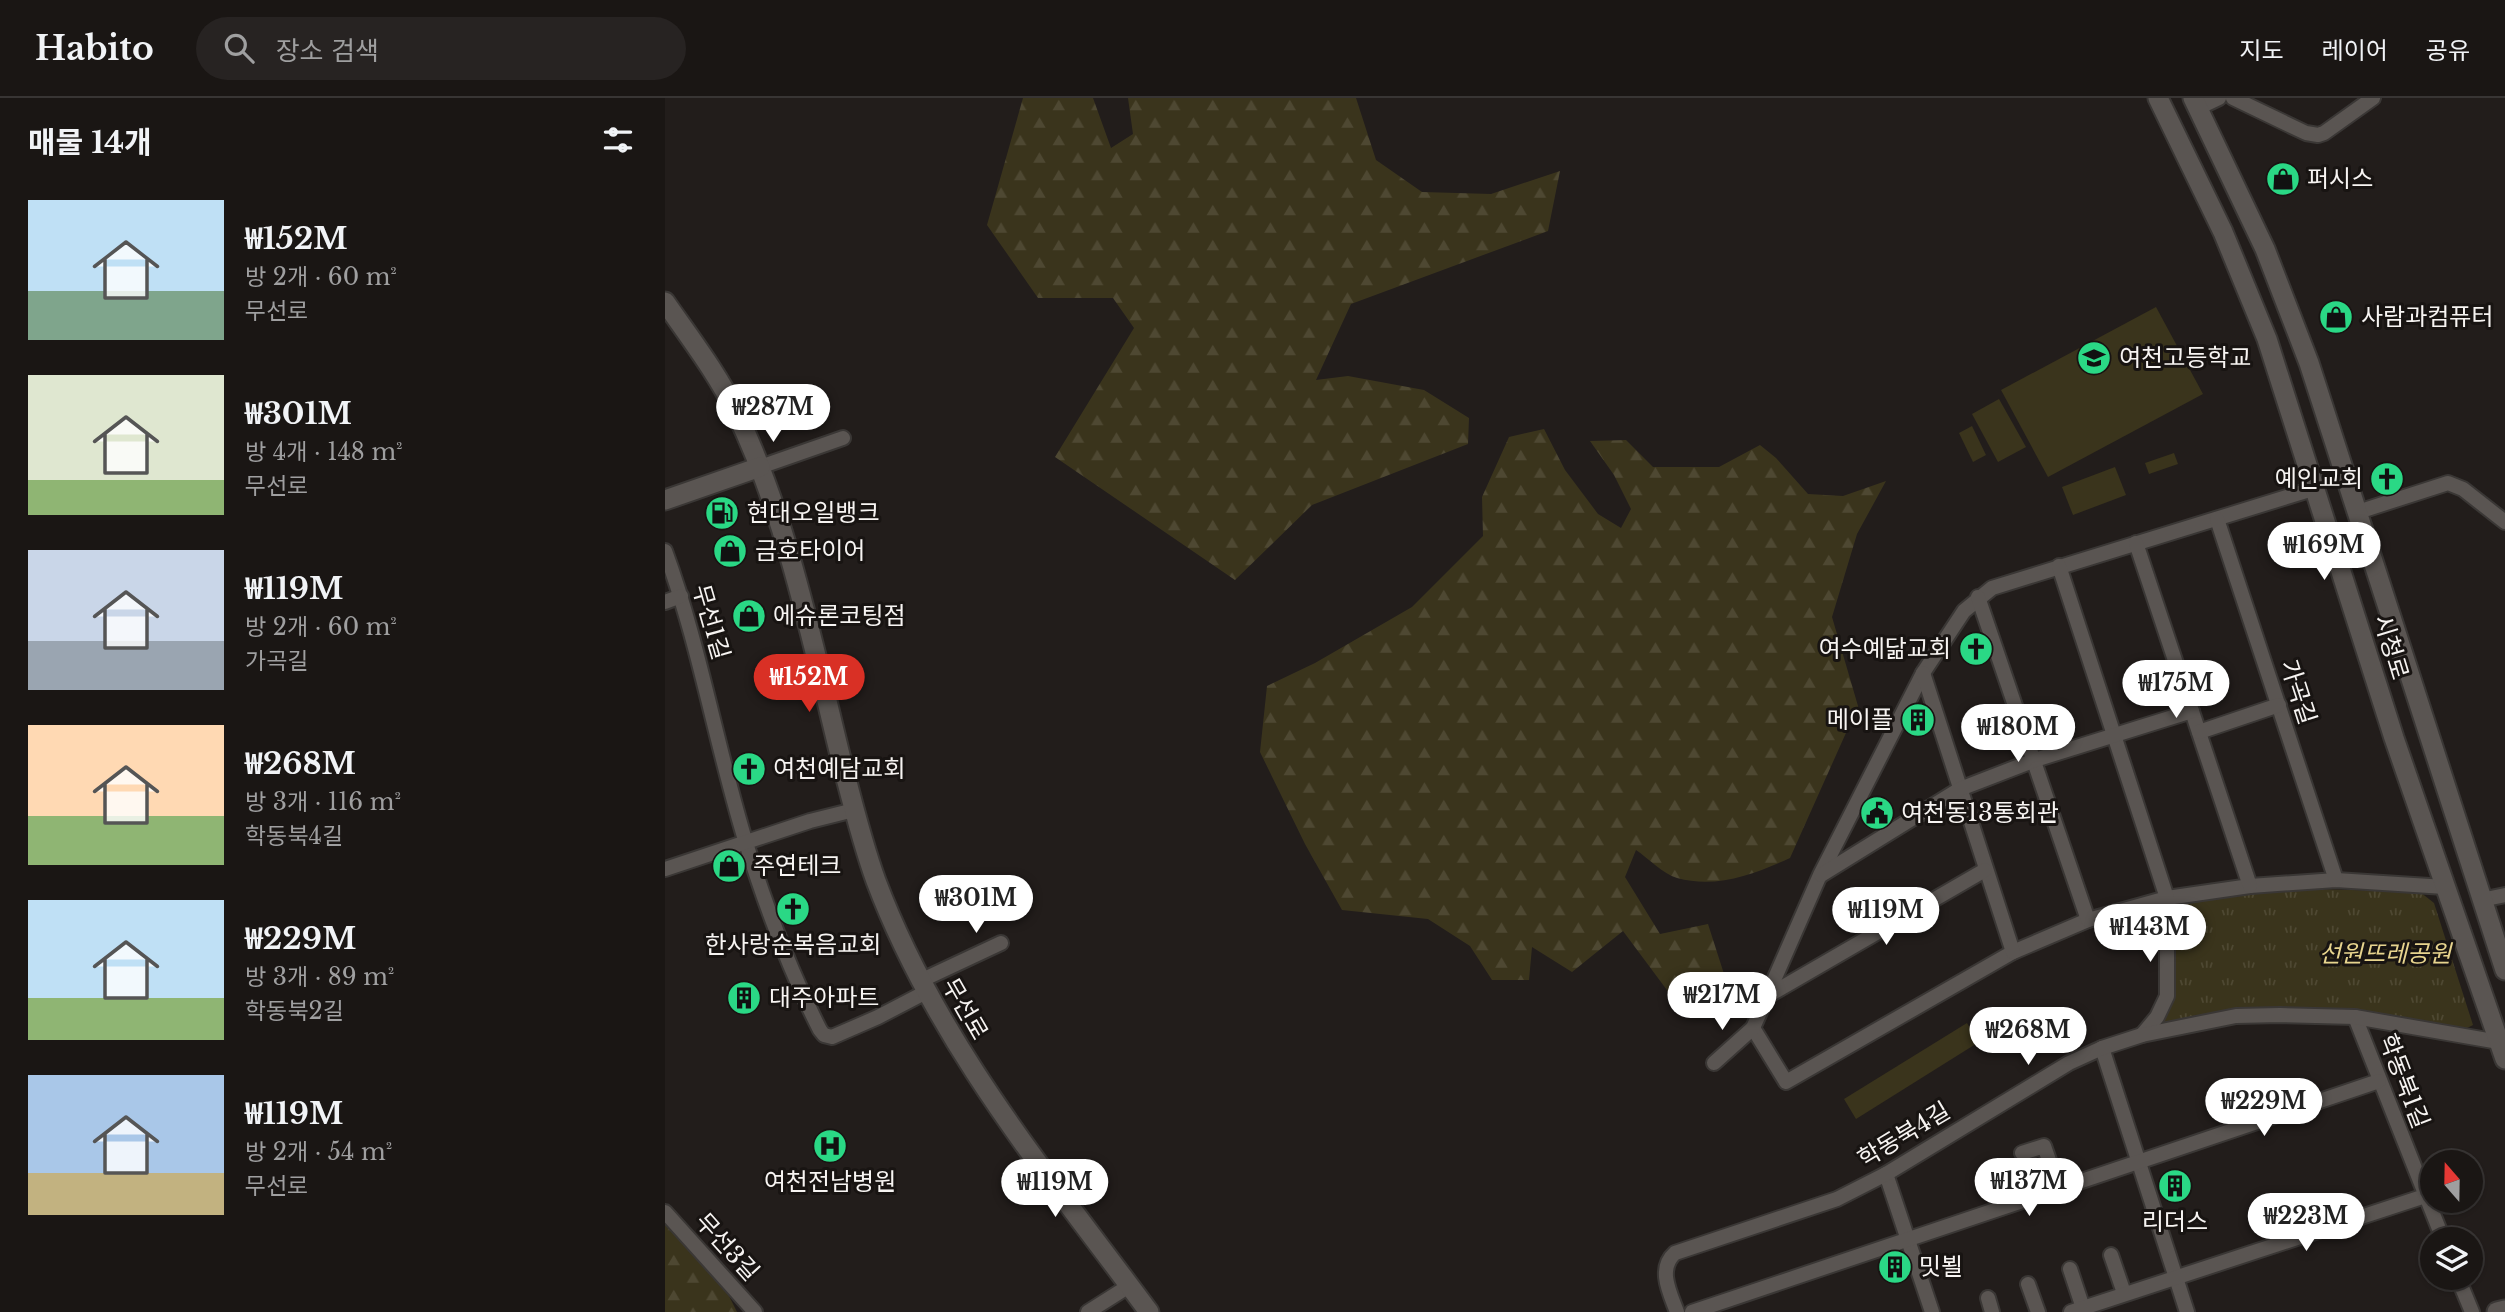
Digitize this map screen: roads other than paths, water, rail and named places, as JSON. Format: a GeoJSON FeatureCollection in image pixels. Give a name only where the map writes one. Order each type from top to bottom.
{"type":"FeatureCollection","features":[{"type":"Feature","properties":{"kind":"street","name":"시청로"},"geometry":{"type":"LineString","coordinates":[[2158,98],[2247,285],[2285,392],[2394,738],[2502,1050]]}},
{"type":"Feature","properties":{"kind":"street"},"geometry":{"type":"LineString","coordinates":[[2170,123],[2196,103],[2219,98]]}},
{"type":"Feature","properties":{"kind":"street"},"geometry":{"type":"LineString","coordinates":[[2233,98],[2306,133],[2318,135],[2373,98]]}},
{"type":"Feature","properties":{"kind":"street","name":"시청로"},"geometry":{"type":"LineString","coordinates":[[2196,103],[2276,276],[2309,363],[2505,970]]}},
{"type":"Feature","properties":{"kind":"street","name":"무선로"},"geometry":{"type":"LineString","coordinates":[[665,302],[722,385],[760,467],[804,612],[855,810],[879,889],[923,986],[957,1047],[993,1101],[1149,1312]]}},
{"type":"Feature","properties":{"kind":"street"},"geometry":{"type":"LineString","coordinates":[[665,500],[843,438]]}},
{"type":"Feature","properties":{"kind":"street"},"geometry":{"type":"LineString","coordinates":[[2358,512],[2448,483],[2456,485],[2505,522]]}},
{"type":"Feature","properties":{"kind":"street"},"geometry":{"type":"LineString","coordinates":[[1714,1063],[1753,1028],[1820,875],[1923,673],[1949,631],[1978,597],[1992,588],[2059,566],[2316,488]]}},
{"type":"Feature","properties":{"kind":"street","name":"가곡길"},"geometry":{"type":"LineString","coordinates":[[2217,519],[2336,880]]}},
{"type":"Feature","properties":{"kind":"street"},"geometry":{"type":"LineString","coordinates":[[2136,543],[2250,886]]}},
{"type":"Feature","properties":{"kind":"street","name":"무선1길"},"geometry":{"type":"LineString","coordinates":[[665,551],[681,596],[746,842],[773,923],[803,994],[824,1035],[832,1037],[855,1027],[923,986]]}},
{"type":"Feature","properties":{"kind":"street"},"geometry":{"type":"LineString","coordinates":[[2059,566],[2167,898],[2167,996],[2157,1017],[2142,1035]]}},
{"type":"Feature","properties":{"kind":"street"},"geometry":{"type":"LineString","coordinates":[[665,602],[681,596]]}},
{"type":"Feature","properties":{"kind":"street"},"geometry":{"type":"LineString","coordinates":[[1978,597],[2088,920]]}},
{"type":"Feature","properties":{"kind":"street"},"geometry":{"type":"LineString","coordinates":[[1923,673],[2013,952]]}},
{"type":"Feature","properties":{"kind":"street"},"geometry":{"type":"LineString","coordinates":[[2199,732],[2279,705]]}},
{"type":"Feature","properties":{"kind":"street"},"geometry":{"type":"LineString","coordinates":[[1820,875],[1960,789],[2035,760],[2192,711]]}},
{"type":"Feature","properties":{"kind":"street"},"geometry":{"type":"LineString","coordinates":[[2394,738],[2425,727]]}},
{"type":"Feature","properties":{"kind":"street"},"geometry":{"type":"LineString","coordinates":[[665,869],[855,810]]}},
{"type":"Feature","properties":{"kind":"street"},"geometry":{"type":"LineString","coordinates":[[1769,995],[1985,870]]}},
{"type":"Feature","properties":{"kind":"street"},"geometry":{"type":"LineString","coordinates":[[1753,1028],[1786,1082],[2013,952],[2088,920],[2167,898],[2250,886],[2336,880],[2445,887]]}},
{"type":"Feature","properties":{"kind":"street"},"geometry":{"type":"LineString","coordinates":[[2481,900],[2505,895]]}},
{"type":"Feature","properties":{"kind":"street"},"geometry":{"type":"LineString","coordinates":[[923,986],[1001,943]]}},
{"type":"Feature","properties":{"kind":"street","name":"학동북4길"},"geometry":{"type":"LineString","coordinates":[[1677,1312],[1665,1273],[1668,1261],[1675,1254],[1837,1199],[1886,1174],[2069,1063],[2102,1048],[2142,1035],[2235,1017],[2355,1017],[2502,1050]]}},
{"type":"Feature","properties":{"kind":"street","name":"학동북1길"},"geometry":{"type":"LineString","coordinates":[[2355,1017],[2420,1184]]}},
{"type":"Feature","properties":{"kind":"street"},"geometry":{"type":"LineString","coordinates":[[2102,1048],[2187,1312]]}},
{"type":"Feature","properties":{"kind":"street"},"geometry":{"type":"LineString","coordinates":[[1692,1312],[2379,1081]]}},
{"type":"Feature","properties":{"kind":"street"},"geometry":{"type":"LineString","coordinates":[[2022,1153],[2044,1146],[2059,1189]]}},
{"type":"Feature","properties":{"kind":"street"},"geometry":{"type":"LineString","coordinates":[[1886,1174],[1932,1312]]}},
{"type":"Feature","properties":{"kind":"street"},"geometry":{"type":"LineString","coordinates":[[2070,1269],[2077,1310],[2420,1198]]}},
{"type":"Feature","properties":{"kind":"street","name":"무선3길"},"geometry":{"type":"LineString","coordinates":[[665,1212],[755,1312]]}},
{"type":"Feature","properties":{"kind":"street"},"geometry":{"type":"LineString","coordinates":[[2111,1255],[2125,1293]]}},
{"type":"Feature","properties":{"kind":"street"},"geometry":{"type":"LineString","coordinates":[[2028,1284],[2038,1312]]}},
{"type":"Feature","properties":{"kind":"street"},"geometry":{"type":"LineString","coordinates":[[1088,1312],[1129,1286]]}},
{"type":"Feature","properties":{"kind":"street"},"geometry":{"type":"LineString","coordinates":[[2463,1290],[2472,1312]]}},
{"type":"Feature","properties":{"kind":"street"},"geometry":{"type":"LineString","coordinates":[[2497,1312],[2505,1310]]}},
{"type":"Feature","properties":{"kind":"place","name":"퍼시스"},"geometry":{"type":"Point","coordinates":[2283,179]}},
{"type":"Feature","properties":{"kind":"place","name":"사람과컴퓨터"},"geometry":{"type":"Point","coordinates":[2336,317]}},
{"type":"Feature","properties":{"kind":"place","name":"여천고등학교"},"geometry":{"type":"Point","coordinates":[2094,358]}},
{"type":"Feature","properties":{"kind":"place","name":"예인교회"},"geometry":{"type":"Point","coordinates":[2387,479]}},
{"type":"Feature","properties":{"kind":"place","name":"현대오일뱅크"},"geometry":{"type":"Point","coordinates":[722,513]}},
{"type":"Feature","properties":{"kind":"place","name":"금호타이어"},"geometry":{"type":"Point","coordinates":[730,551]}},
{"type":"Feature","properties":{"kind":"place","name":"에슈론코팅점"},"geometry":{"type":"Point","coordinates":[749,616]}},
{"type":"Feature","properties":{"kind":"place","name":"여수예닮교회"},"geometry":{"type":"Point","coordinates":[1976,649]}},
{"type":"Feature","properties":{"kind":"place","name":"메이플"},"geometry":{"type":"Point","coordinates":[1918,720]}},
{"type":"Feature","properties":{"kind":"place","name":"여천예담교회"},"geometry":{"type":"Point","coordinates":[749,769]}},
{"type":"Feature","properties":{"kind":"place","name":"여천동13통회관"},"geometry":{"type":"Point","coordinates":[1877,813]}},
{"type":"Feature","properties":{"kind":"place","name":"주연테크"},"geometry":{"type":"Point","coordinates":[729,866]}},
{"type":"Feature","properties":{"kind":"place","name":"한사랑순복음교회"},"geometry":{"type":"Point","coordinates":[793,909]}},
{"type":"Feature","properties":{"kind":"place","name":"대주아파트"},"geometry":{"type":"Point","coordinates":[744,998]}},
{"type":"Feature","properties":{"kind":"place","name":"여천전남병원"},"geometry":{"type":"Point","coordinates":[830,1146]}},
{"type":"Feature","properties":{"kind":"place","name":"리더스"},"geometry":{"type":"Point","coordinates":[2175,1186]}},
{"type":"Feature","properties":{"kind":"place","name":"밋뵐"},"geometry":{"type":"Point","coordinates":[1895,1267]}},
{"type":"Feature","properties":{"kind":"park label","name":"선원뜨레공원"},"geometry":{"type":"Point","coordinates":[2385,954]}}]}
